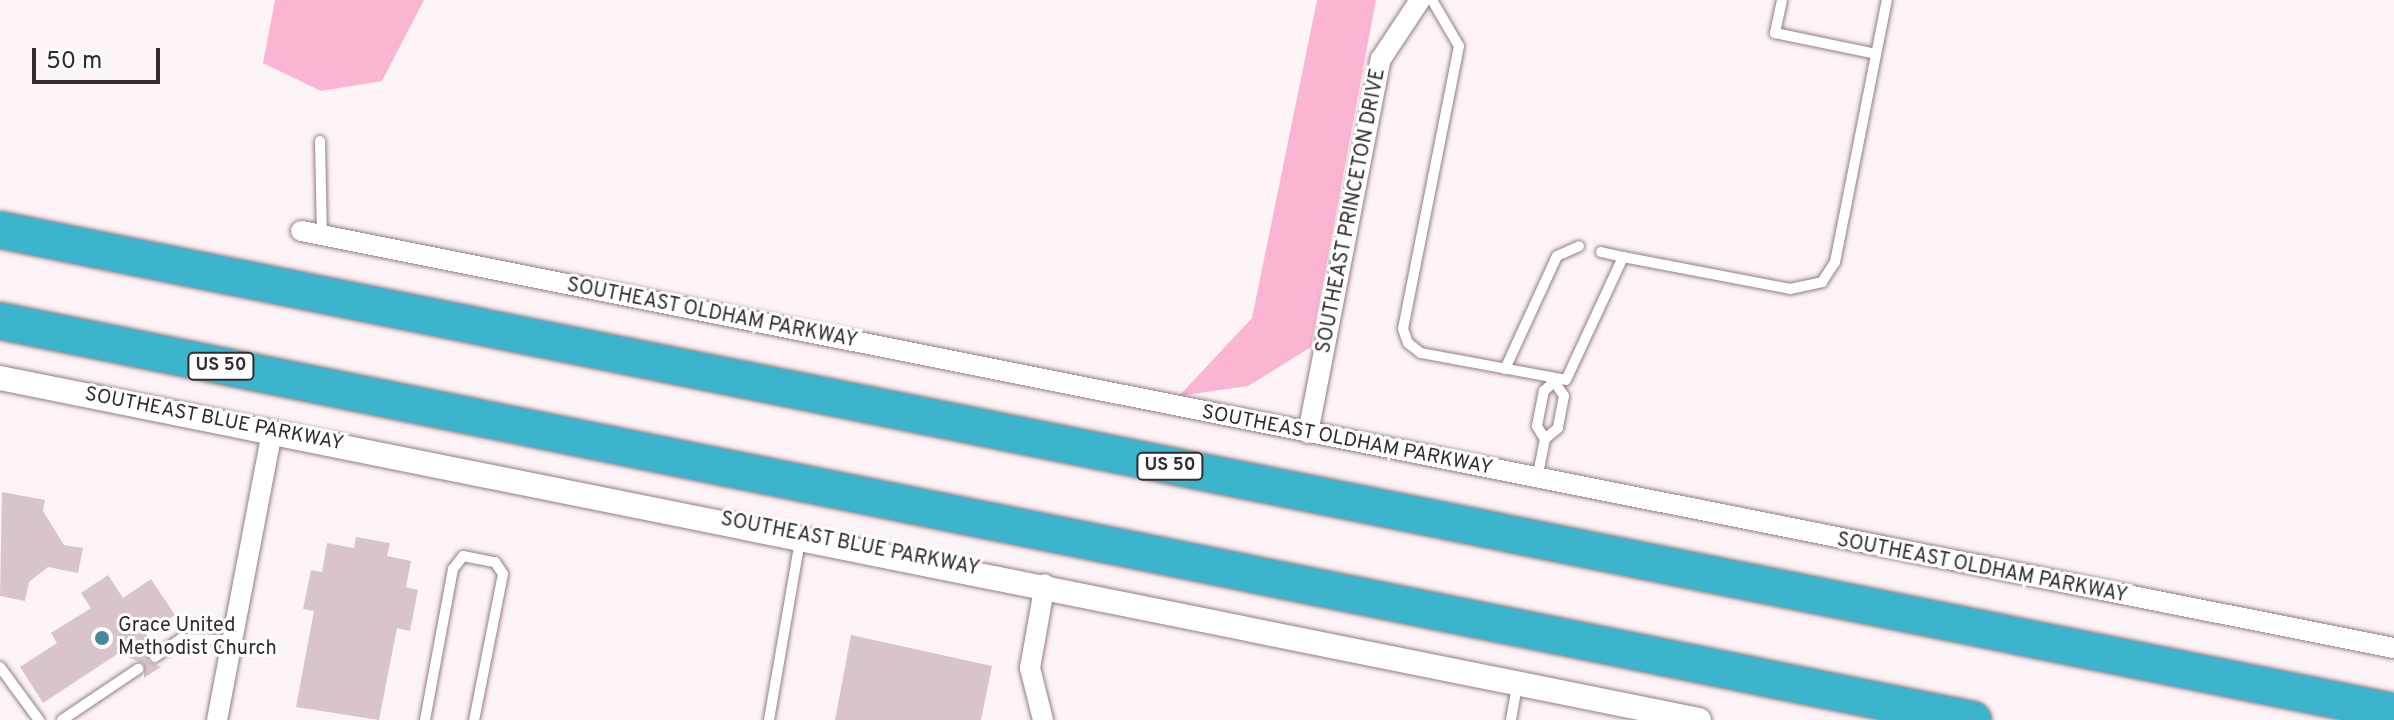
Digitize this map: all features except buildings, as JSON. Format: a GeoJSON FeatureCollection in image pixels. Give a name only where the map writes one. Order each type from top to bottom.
{"type":"FeatureCollection","features":[{"type":"Feature","properties":{"kind":"highway","name":"US 50"},"geometry":{"type":"LineString","coordinates":[[0,230],[2394,712]]}},
{"type":"Feature","properties":{"kind":"highway","name":"US 50"},"geometry":{"type":"LineString","coordinates":[[0,321],[1973,720]]}},
{"type":"Feature","properties":{"kind":"highway"},"geometry":{"type":"LineString","coordinates":[[2340,701],[2366,692],[2394,697]]}},
{"type":"Feature","properties":{"kind":"street","name":"SOUTHEAST PRINCETON DRIVE"},"geometry":{"type":"LineString","coordinates":[[1308,433],[1381,59],[1420,0]]}},
{"type":"Feature","properties":{"kind":"street","name":"SOUTHEAST OLDHAM PARKWAY"},"geometry":{"type":"LineString","coordinates":[[301,231],[2394,648]]}},
{"type":"Feature","properties":{"kind":"street","name":"SOUTHEAST BLUE PARKWAY"},"geometry":{"type":"LineString","coordinates":[[0,378],[1045,584],[1699,720]]}},
{"type":"Feature","properties":{"kind":"street"},"geometry":{"type":"LineString","coordinates":[[217,720],[272,431]]}},
{"type":"Feature","properties":{"kind":"street"},"geometry":{"type":"LineString","coordinates":[[1043,720],[1030,668],[1045,584]]}},
{"type":"Feature","properties":{"kind":"lane"},"geometry":{"type":"LineString","coordinates":[[1432,0],[1459,46],[1403,329],[1421,353],[1556,382],[1564,396],[1558,428],[1545,439],[1537,479]]}},
{"type":"Feature","properties":{"kind":"lane"},"geometry":{"type":"LineString","coordinates":[[1782,0],[1775,33],[1876,54]]}},
{"type":"Feature","properties":{"kind":"lane"},"geometry":{"type":"LineString","coordinates":[[1601,252],[1790,289],[1822,282],[1835,262],[1887,0]]}},
{"type":"Feature","properties":{"kind":"lane"},"geometry":{"type":"LineString","coordinates":[[320,141],[322,235]]}},
{"type":"Feature","properties":{"kind":"lane"},"geometry":{"type":"LineString","coordinates":[[1505,369],[1557,256],[1579,246]]}},
{"type":"Feature","properties":{"kind":"lane"},"geometry":{"type":"LineString","coordinates":[[1545,439],[1537,426],[1544,391],[1556,382],[1566,380],[1623,257]]}},
{"type":"Feature","properties":{"kind":"lane"},"geometry":{"type":"LineString","coordinates":[[769,720],[801,536]]}},
{"type":"Feature","properties":{"kind":"lane"},"geometry":{"type":"LineString","coordinates":[[425,720],[453,569],[463,556],[495,562],[503,574],[474,720]]}},
{"type":"Feature","properties":{"kind":"lane"},"geometry":{"type":"LineString","coordinates":[[155,657],[181,639],[233,640]]}},
{"type":"Feature","properties":{"kind":"lane"},"geometry":{"type":"LineString","coordinates":[[0,667],[39,720]]}},
{"type":"Feature","properties":{"kind":"lane"},"geometry":{"type":"LineString","coordinates":[[62,720],[138,669]]}},
{"type":"Feature","properties":{"kind":"lane"},"geometry":{"type":"LineString","coordinates":[[1511,720],[1518,683]]}},
{"type":"Feature","properties":{"kind":"shaded area"},"geometry":{"type":"Polygon","coordinates":[[[275,0],[424,0],[382,81],[321,91],[263,63],[275,0]]]}},
{"type":"Feature","properties":{"kind":"shaded area"},"geometry":{"type":"Polygon","coordinates":[[[1317,0],[1376,0],[1311,347],[1248,386],[1179,396],[1252,318],[1317,0]]]}},
{"type":"Feature","properties":{"kind":"place","name":"Grace United Methodist Church"},"geometry":{"type":"Point","coordinates":[102,638]}}]}
